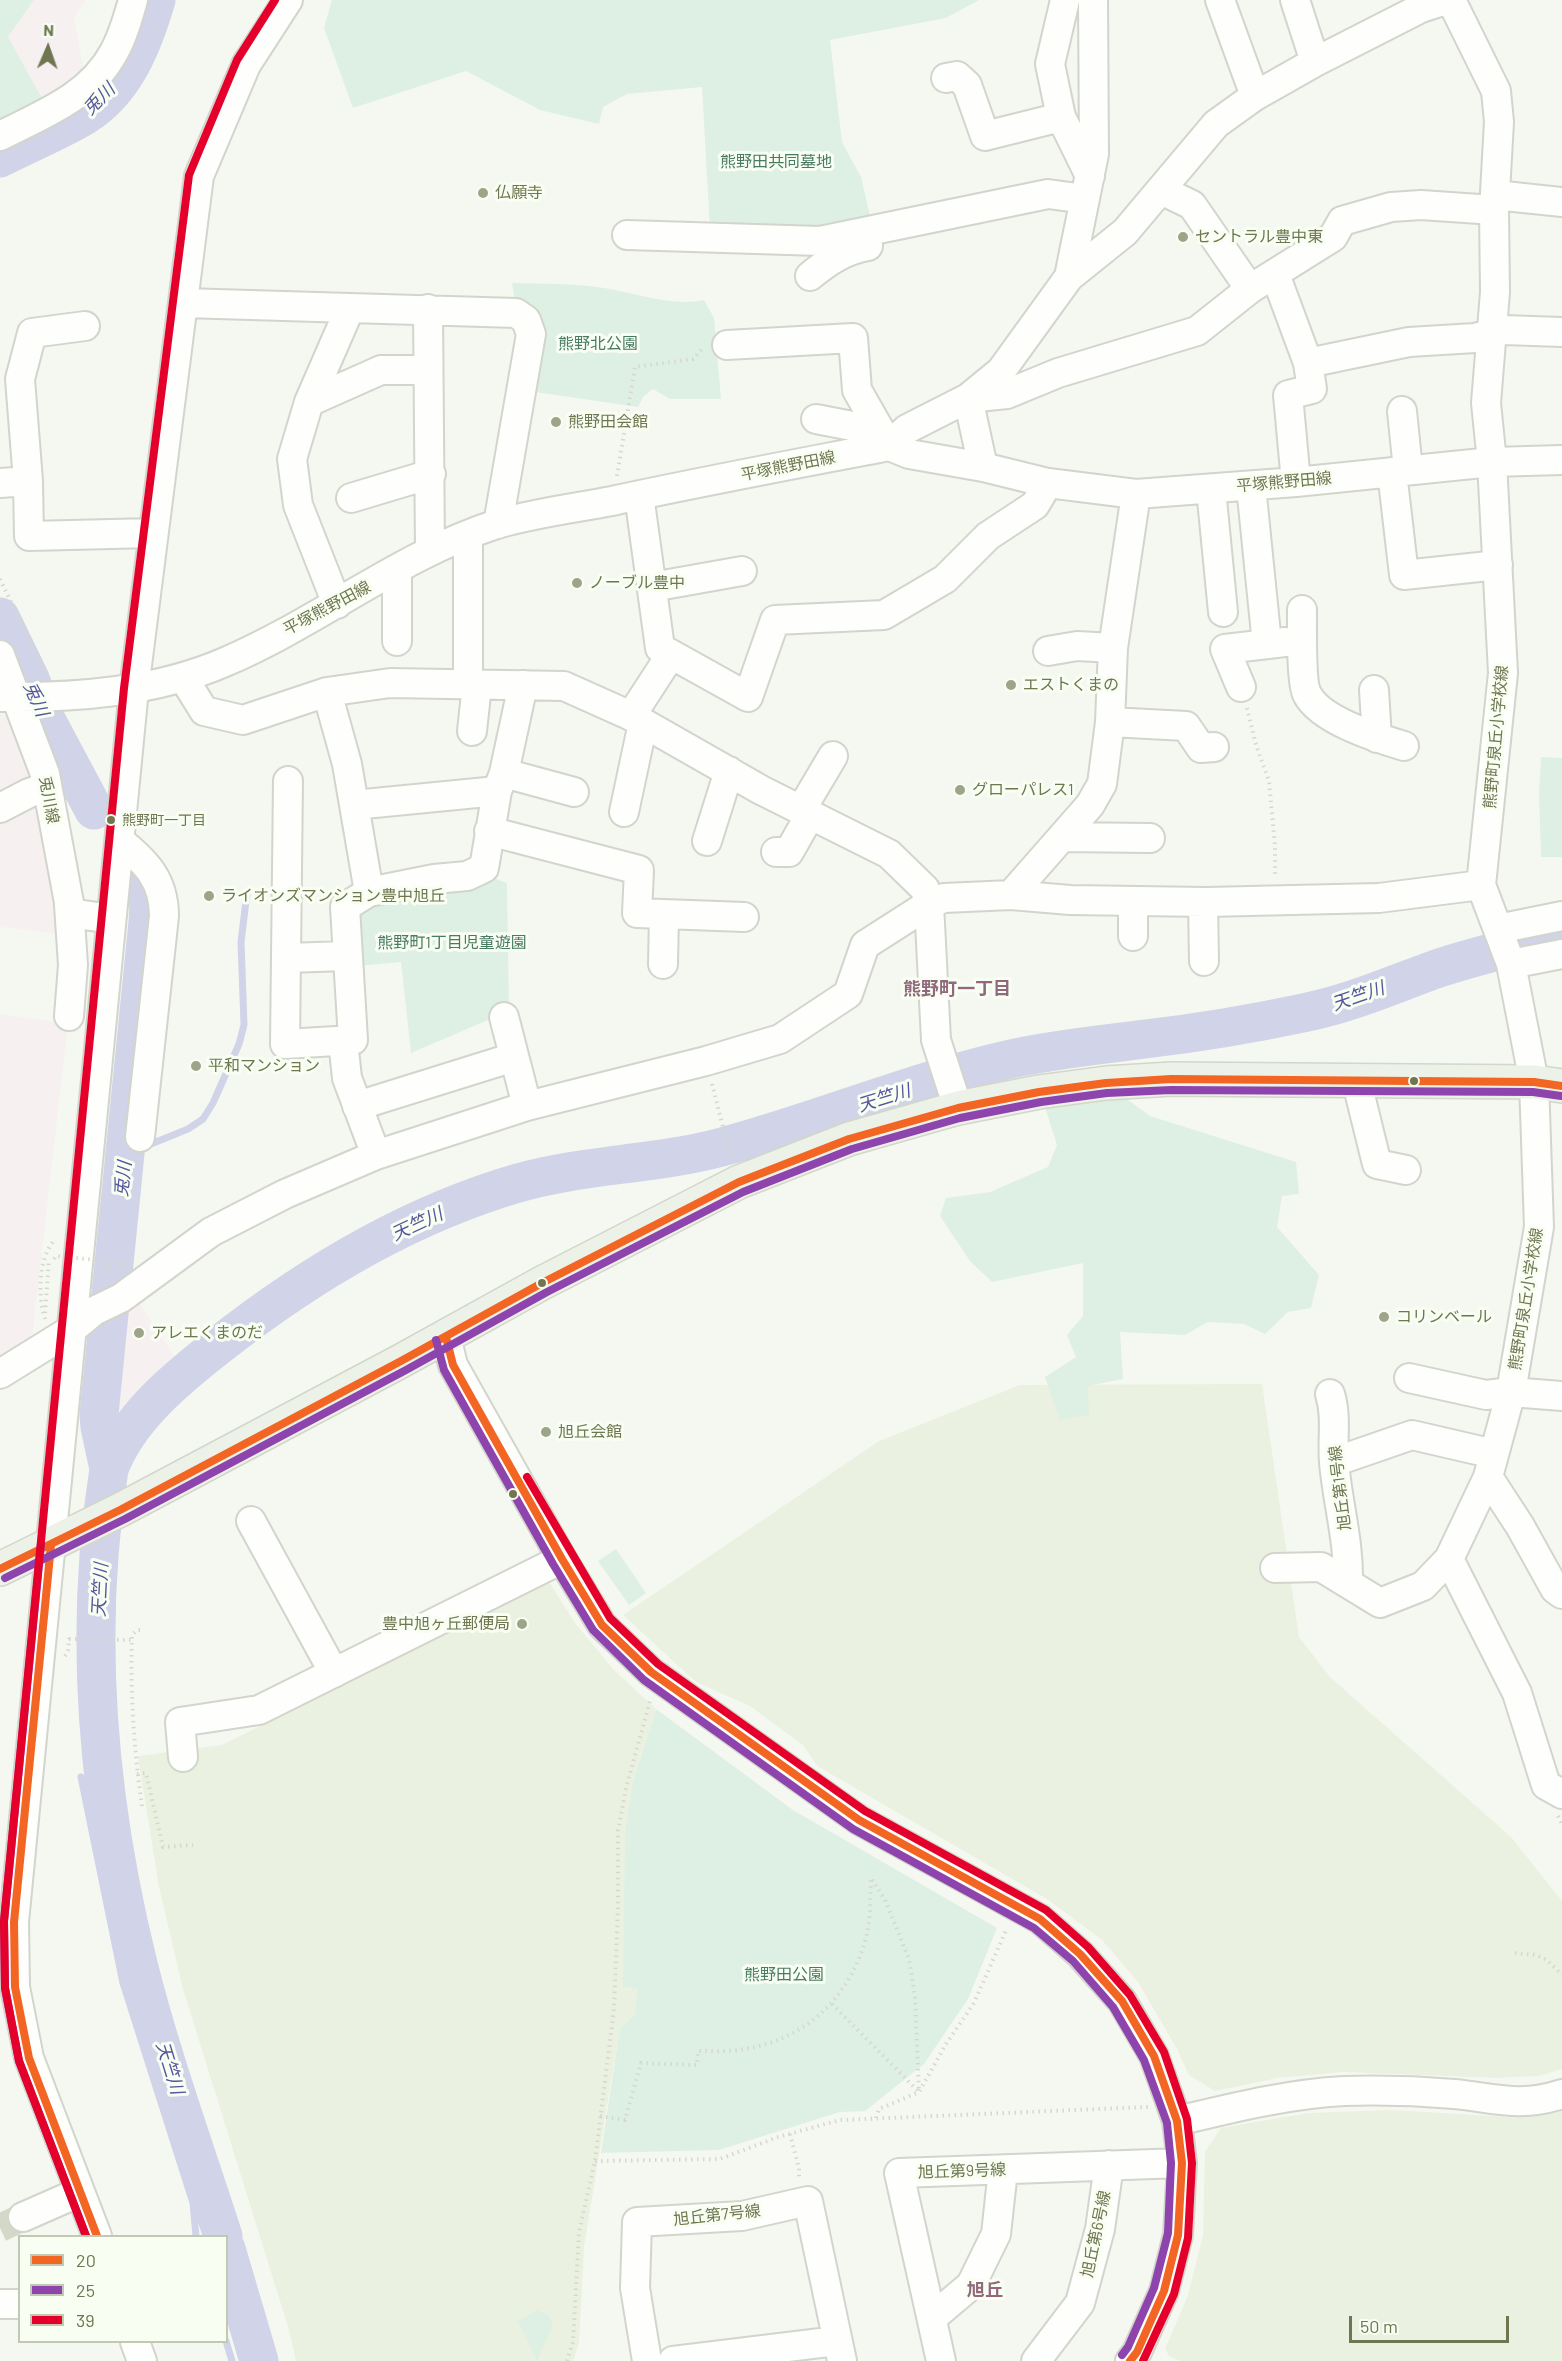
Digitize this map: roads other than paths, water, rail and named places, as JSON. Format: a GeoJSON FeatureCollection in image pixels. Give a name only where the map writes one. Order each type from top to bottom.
{"type":"FeatureCollection","features":[{"type":"Feature","properties":{"kind":"main road"},"geometry":{"type":"LineString","coordinates":[[0,1569],[120,1510],[446,1337],[533,1288],[749,1177],[955,1100],[1106,1083],[1171,1079],[1356,1079],[1548,1084]]}},
{"type":"Feature","properties":{"kind":"street"},"geometry":{"type":"LineString","coordinates":[[0,136],[68,102],[96,77],[113,53],[133,0]]}},
{"type":"Feature","properties":{"kind":"street"},"geometry":{"type":"LineString","coordinates":[[97,2235],[29,2058],[15,1987],[14,1922],[64,1538],[72,1330],[134,689],[200,176],[246,65],[288,0]]}},
{"type":"Feature","properties":{"kind":"street"},"geometry":{"type":"LineString","coordinates":[[1065,0],[1050,64],[1061,117],[1087,188]]}},
{"type":"Feature","properties":{"kind":"street"},"geometry":{"type":"LineString","coordinates":[[1069,277],[1094,154],[1093,0]]}},
{"type":"Feature","properties":{"kind":"street"},"geometry":{"type":"LineString","coordinates":[[1220,0],[1255,96]]}},
{"type":"Feature","properties":{"kind":"street"},"geometry":{"type":"LineString","coordinates":[[1295,0],[1316,62]]}},
{"type":"Feature","properties":{"kind":"street"},"geometry":{"type":"LineString","coordinates":[[816,419],[883,439],[968,398],[1000,370],[1069,277],[1125,232],[1216,124],[1255,96],[1434,2]]}},
{"type":"Feature","properties":{"kind":"street","name":"熊野町泉丘小学校線"},"geometry":{"type":"LineString","coordinates":[[1348,1583],[1380,1603],[1423,1586],[1449,1559],[1491,1466],[1550,1227],[1548,1084],[1505,947],[1481,885],[1503,673],[1492,462],[1486,403],[1495,292],[1495,202],[1499,122],[1496,91],[1434,2]]}},
{"type":"Feature","properties":{"kind":"street"},"geometry":{"type":"LineString","coordinates":[[946,78],[957,76],[967,85],[985,136],[1061,117]]}},
{"type":"Feature","properties":{"kind":"street"},"geometry":{"type":"LineString","coordinates":[[627,235],[820,241],[1087,188]]}},
{"type":"Feature","properties":{"kind":"street"},"geometry":{"type":"LineString","coordinates":[[1161,190],[1192,205],[1250,289]]}},
{"type":"Feature","properties":{"kind":"street"},"geometry":{"type":"LineString","coordinates":[[968,398],[1007,394],[1058,373],[1197,331],[1250,289],[1334,237],[1342,221],[1391,207],[1495,202],[1562,202]]}},
{"type":"Feature","properties":{"kind":"street"},"geometry":{"type":"LineString","coordinates":[[810,276],[828,261],[853,249],[886,242],[896,225]]}},
{"type":"Feature","properties":{"kind":"street"},"geometry":{"type":"LineString","coordinates":[[1275,274],[1308,363],[1312,389],[1288,395],[1296,482]]}},
{"type":"Feature","properties":{"kind":"street"},"geometry":{"type":"LineString","coordinates":[[184,303],[516,313],[526,320],[531,334],[498,524]]}},
{"type":"Feature","properties":{"kind":"street"},"geometry":{"type":"LineString","coordinates":[[337,604],[298,505],[292,459],[309,402],[350,308]]}},
{"type":"Feature","properties":{"kind":"street"},"geometry":{"type":"LineString","coordinates":[[428,309],[430,551]]}},
{"type":"Feature","properties":{"kind":"street"},"geometry":{"type":"LineString","coordinates":[[85,326],[32,333],[20,379],[28,481],[29,536],[153,533]]}},
{"type":"Feature","properties":{"kind":"street"},"geometry":{"type":"LineString","coordinates":[[1308,363],[1409,342],[1475,338],[1504,330],[1562,332]]}},
{"type":"Feature","properties":{"kind":"street"},"geometry":{"type":"LineString","coordinates":[[727,345],[853,338],[857,390],[883,439]]}},
{"type":"Feature","properties":{"kind":"street"},"geometry":{"type":"LineString","coordinates":[[309,402],[381,370],[428,370]]}},
{"type":"Feature","properties":{"kind":"street"},"geometry":{"type":"LineString","coordinates":[[968,398],[983,467]]}},
{"type":"Feature","properties":{"kind":"street"},"geometry":{"type":"LineString","coordinates":[[1402,411],[1400,471],[1404,575],[1498,565]]}},
{"type":"Feature","properties":{"kind":"street","name":"平塚熊野田線"},"geometry":{"type":"LineString","coordinates":[[29,696],[134,689],[183,677],[226,662],[337,604],[430,551],[498,524],[626,498],[883,439],[909,454],[983,467],[1047,483],[1136,494],[1296,482],[1492,462],[1562,460]]}},
{"type":"Feature","properties":{"kind":"street"},"geometry":{"type":"LineString","coordinates":[[351,498],[430,474]]}},
{"type":"Feature","properties":{"kind":"street"},"geometry":{"type":"LineString","coordinates":[[0,483],[28,481]]}},
{"type":"Feature","properties":{"kind":"street"},"geometry":{"type":"LineString","coordinates":[[626,498],[652,587],[660,648],[670,656],[748,697],[775,620],[884,615],[945,579],[988,536],[1035,506],[1047,483]]}},
{"type":"Feature","properties":{"kind":"street"},"geometry":{"type":"LineString","coordinates":[[1251,486],[1267,644]]}},
{"type":"Feature","properties":{"kind":"street"},"geometry":{"type":"LineString","coordinates":[[1211,489],[1223,612]]}},
{"type":"Feature","properties":{"kind":"street"},"geometry":{"type":"LineString","coordinates":[[1011,895],[1090,805],[1102,784],[1110,722],[1113,648],[1136,494]]}},
{"type":"Feature","properties":{"kind":"street"},"geometry":{"type":"LineString","coordinates":[[468,536],[472,731]]}},
{"type":"Feature","properties":{"kind":"street"},"geometry":{"type":"LineString","coordinates":[[397,570],[397,641]]}},
{"type":"Feature","properties":{"kind":"street"},"geometry":{"type":"LineString","coordinates":[[652,587],[741,571]]}},
{"type":"Feature","properties":{"kind":"street"},"geometry":{"type":"LineString","coordinates":[[1302,610],[1306,693],[1322,709],[1352,728],[1391,742],[1374,690]]}},
{"type":"Feature","properties":{"kind":"street"},"geometry":{"type":"LineString","coordinates":[[1241,687],[1225,649],[1302,640]]}},
{"type":"Feature","properties":{"kind":"street"},"geometry":{"type":"LineString","coordinates":[[1048,651],[1077,646],[1113,648]]}},
{"type":"Feature","properties":{"kind":"street","name":"兎川線"},"geometry":{"type":"LineString","coordinates":[[0,655],[29,696],[34,741],[47,787],[69,905],[73,957],[69,1016]]}},
{"type":"Feature","properties":{"kind":"street"},"geometry":{"type":"LineString","coordinates":[[624,812],[637,719],[670,656]]}},
{"type":"Feature","properties":{"kind":"street"},"geometry":{"type":"LineString","coordinates":[[183,677],[204,711],[243,720],[327,692],[390,682],[564,686],[637,719],[805,812],[889,854],[925,890],[929,904],[936,1040],[955,1100]]}},
{"type":"Feature","properties":{"kind":"street"},"geometry":{"type":"LineString","coordinates":[[288,781],[285,1044],[353,1040],[345,907],[369,892],[434,879],[467,876],[484,868],[489,831],[523,685]]}},
{"type":"Feature","properties":{"kind":"street"},"geometry":{"type":"LineString","coordinates":[[327,692],[347,764],[369,892]]}},
{"type":"Feature","properties":{"kind":"street"},"geometry":{"type":"LineString","coordinates":[[1110,722],[1186,726],[1202,748],[1215,747]]}},
{"type":"Feature","properties":{"kind":"street"},"geometry":{"type":"LineString","coordinates":[[776,852],[789,852],[805,812],[833,756]]}},
{"type":"Feature","properties":{"kind":"street"},"geometry":{"type":"LineString","coordinates":[[707,841],[729,771]]}},
{"type":"Feature","properties":{"kind":"street"},"geometry":{"type":"LineString","coordinates":[[354,805],[501,782],[573,792]]}},
{"type":"Feature","properties":{"kind":"street"},"geometry":{"type":"LineString","coordinates":[[0,808],[29,793],[47,787]]}},
{"type":"Feature","properties":{"kind":"street"},"geometry":{"type":"LineString","coordinates":[[489,831],[639,870],[637,913],[744,917]]}},
{"type":"Feature","properties":{"kind":"street"},"geometry":{"type":"LineString","coordinates":[[1062,837],[1150,838]]}},
{"type":"Feature","properties":{"kind":"street"},"geometry":{"type":"LineString","coordinates":[[120,841],[149,869],[160,887],[164,902],[140,1137]]}},
{"type":"Feature","properties":{"kind":"street"},"geometry":{"type":"LineString","coordinates":[[0,1374],[72,1330],[210,1232],[285,1194],[376,1155],[527,1106],[706,1061],[780,1039],[848,994],[865,945],[929,904],[944,898],[1011,895],[1070,900],[1275,901],[1379,898],[1481,885]]}},
{"type":"Feature","properties":{"kind":"street"},"geometry":{"type":"LineString","coordinates":[[1132,936],[1133,901]]}},
{"type":"Feature","properties":{"kind":"street"},"geometry":{"type":"LineString","coordinates":[[1203,902],[1204,961]]}},
{"type":"Feature","properties":{"kind":"street"},"geometry":{"type":"LineString","coordinates":[[69,905],[77,914],[111,919]]}},
{"type":"Feature","properties":{"kind":"street"},"geometry":{"type":"LineString","coordinates":[[663,964],[664,914]]}},
{"type":"Feature","properties":{"kind":"street"},"geometry":{"type":"LineString","coordinates":[[1505,947],[1562,916]]}},
{"type":"Feature","properties":{"kind":"street"},"geometry":{"type":"LineString","coordinates":[[1505,947],[1562,954]]}},
{"type":"Feature","properties":{"kind":"street"},"geometry":{"type":"LineString","coordinates":[[286,958],[347,956]]}},
{"type":"Feature","properties":{"kind":"street"},"geometry":{"type":"LineString","coordinates":[[504,1017],[527,1106]]}},
{"type":"Feature","properties":{"kind":"street"},"geometry":{"type":"LineString","coordinates":[[343,1041],[347,1078],[376,1155]]}},
{"type":"Feature","properties":{"kind":"street"},"geometry":{"type":"LineString","coordinates":[[357,1106],[514,1057]]}},
{"type":"Feature","properties":{"kind":"street"},"geometry":{"type":"LineString","coordinates":[[1356,1079],[1377,1164],[1406,1170]]}},
{"type":"Feature","properties":{"kind":"street"},"geometry":{"type":"LineString","coordinates":[[446,1337],[453,1365],[562,1559],[602,1625],[651,1672],[859,1820],[1040,1919],[1080,1954],[1122,2001],[1154,2056],[1177,2121],[1182,2163],[1178,2235],[1164,2291],[1138,2358]]}},
{"type":"Feature","properties":{"kind":"street"},"geometry":{"type":"LineString","coordinates":[[1409,1378],[1486,1395],[1511,1392],[1562,1396]]}},
{"type":"Feature","properties":{"kind":"street","name":"旭丘第1号線"},"geometry":{"type":"LineString","coordinates":[[1330,1394],[1334,1408],[1334,1462],[1349,1554],[1348,1583]]}},
{"type":"Feature","properties":{"kind":"street"},"geometry":{"type":"LineString","coordinates":[[1334,1462],[1412,1435],[1491,1466],[1555,1590],[1562,1594]]}},
{"type":"Feature","properties":{"kind":"street"},"geometry":{"type":"LineString","coordinates":[[251,1521],[334,1673]]}},
{"type":"Feature","properties":{"kind":"street"},"geometry":{"type":"LineString","coordinates":[[183,1757],[180,1722],[259,1710],[562,1559]]}},
{"type":"Feature","properties":{"kind":"street"},"geometry":{"type":"LineString","coordinates":[[1449,1559],[1517,1693],[1546,1785],[1562,1794]]}},
{"type":"Feature","properties":{"kind":"street"},"geometry":{"type":"LineString","coordinates":[[1275,1568],[1321,1567],[1348,1583]]}},
{"type":"Feature","properties":{"kind":"street"},"geometry":{"type":"LineString","coordinates":[[1177,2121],[1267,2100],[1343,2091],[1430,2092],[1489,2097],[1503,2102],[1543,2100],[1562,2094]]}},
{"type":"Feature","properties":{"kind":"street"},"geometry":{"type":"LineString","coordinates":[[1109,2165],[1182,2163]]}},
{"type":"Feature","properties":{"kind":"street","name":"旭丘第9号線"},"geometry":{"type":"LineString","coordinates":[[941,2361],[899,2173],[1109,2165]]}},
{"type":"Feature","properties":{"kind":"street","name":"旭丘第6号線"},"geometry":{"type":"LineString","coordinates":[[1036,2361],[1080,2303],[1100,2229],[1109,2165]]}},
{"type":"Feature","properties":{"kind":"street"},"geometry":{"type":"LineString","coordinates":[[932,2318],[971,2285],[996,2234],[1003,2170]]}},
{"type":"Feature","properties":{"kind":"street"},"geometry":{"type":"LineString","coordinates":[[23,2217],[80,2193]]}},
{"type":"Feature","properties":{"kind":"street","name":"旭丘第7号線"},"geometry":{"type":"LineString","coordinates":[[647,2361],[635,2288],[637,2222],[742,2216],[808,2201],[840,2351]]}},
{"type":"Feature","properties":{"kind":"street"},"geometry":{"type":"LineString","coordinates":[[0,2304],[18,2304]]}},
{"type":"Feature","properties":{"kind":"street"},"geometry":{"type":"LineString","coordinates":[[135,2343],[142,2361]]}},
{"type":"Feature","properties":{"kind":"street"},"geometry":{"type":"LineString","coordinates":[[674,2361],[840,2351]]}},
{"type":"Feature","properties":{"kind":"waterway","name":"兎川"},"geometry":{"type":"LineString","coordinates":[[0,158],[84,116],[111,94],[138,49],[156,0]]}},
{"type":"Feature","properties":{"kind":"waterway","name":"兎川"},"geometry":{"type":"LineString","coordinates":[[0,617],[30,679],[45,718],[94,810]]}},
{"type":"Feature","properties":{"kind":"waterway","name":"兎川"},"geometry":{"type":"LineString","coordinates":[[109,1469],[99,1414],[148,922],[149,903],[142,889]]}},
{"type":"Feature","properties":{"kind":"waterway"},"geometry":{"type":"LineString","coordinates":[[146,1146],[188,1129],[203,1119],[213,1103],[239,1044],[244,1025],[241,942],[247,893]]}},
{"type":"Feature","properties":{"kind":"waterway","name":"天竺川"},"geometry":{"type":"LineString","coordinates":[[223,2235],[167,2067],[138,1964],[113,1842],[104,1780],[99,1718],[96,1655],[97,1593],[101,1531],[109,1469],[128,1433],[170,1386],[252,1320],[323,1272],[398,1230],[477,1196],[543,1177],[671,1158],[722,1147],[938,1078],[1011,1059],[1224,1028],[1320,1009],[1355,999],[1454,963],[1562,936]]}},
{"type":"Feature","properties":{"kind":"waterway","name":"兎川"},"geometry":{"type":"LineString","coordinates":[[124,1157],[129,1155]]}},
{"type":"Feature","properties":{"kind":"waterway"},"geometry":{"type":"LineString","coordinates":[[81,1777],[123,1983],[193,2203],[196,2235]]}},
{"type":"Feature","properties":{"kind":"waterway","name":"天竺川"},"geometry":{"type":"LineString","coordinates":[[228,2256],[259,2361]]}},
{"type":"Feature","properties":{"kind":"waterway"},"geometry":{"type":"LineString","coordinates":[[227,2343],[232,2361]]}},
{"type":"Feature","properties":{"kind":"tunnel"},"geometry":{"type":"LineString","coordinates":[[0,2228],[23,2217]]}},
{"type":"Feature","properties":{"kind":"place","name":"仏願寺"},"geometry":{"type":"Point","coordinates":[483,193]}},
{"type":"Feature","properties":{"kind":"place","name":"セントラル豊中東"},"geometry":{"type":"Point","coordinates":[1183,237]}},
{"type":"Feature","properties":{"kind":"place","name":"熊野田会館"},"geometry":{"type":"Point","coordinates":[556,422]}},
{"type":"Feature","properties":{"kind":"place","name":"ノーブル豊中"},"geometry":{"type":"Point","coordinates":[577,583]}},
{"type":"Feature","properties":{"kind":"place","name":"エストくまの"},"geometry":{"type":"Point","coordinates":[1011,685]}},
{"type":"Feature","properties":{"kind":"place","name":"グローパレス1"},"geometry":{"type":"Point","coordinates":[960,790]}},
{"type":"Feature","properties":{"kind":"place","name":"熊野町一丁目"},"geometry":{"type":"Point","coordinates":[111,820]}},
{"type":"Feature","properties":{"kind":"place","name":"ライオンズマンション豊中旭丘"},"geometry":{"type":"Point","coordinates":[209,896]}},
{"type":"Feature","properties":{"kind":"place","name":"平和マンション"},"geometry":{"type":"Point","coordinates":[196,1066]}},
{"type":"Feature","properties":{"kind":"place","name":"コリンベール"},"geometry":{"type":"Point","coordinates":[1384,1317]}},
{"type":"Feature","properties":{"kind":"place","name":"アレエくまのだ"},"geometry":{"type":"Point","coordinates":[139,1333]}},
{"type":"Feature","properties":{"kind":"place","name":"旭丘会館"},"geometry":{"type":"Point","coordinates":[546,1432]}},
{"type":"Feature","properties":{"kind":"place","name":"豊中旭ヶ丘郵便局"},"geometry":{"type":"Point","coordinates":[522,1624]}},
{"type":"Feature","properties":{"kind":"district","name":"熊野町一丁目"},"geometry":{"type":"Point","coordinates":[957,989]}},
{"type":"Feature","properties":{"kind":"district","name":"旭丘"},"geometry":{"type":"Point","coordinates":[985,2290]}},
{"type":"Feature","properties":{"kind":"park label","name":"熊野田共同墓地"},"geometry":{"type":"Point","coordinates":[776,162]}},
{"type":"Feature","properties":{"kind":"park label","name":"熊野北公園"},"geometry":{"type":"Point","coordinates":[598,344]}},
{"type":"Feature","properties":{"kind":"park label","name":"熊野町1丁目児童遊園"},"geometry":{"type":"Point","coordinates":[452,943]}},
{"type":"Feature","properties":{"kind":"park label","name":"熊野田公園"},"geometry":{"type":"Point","coordinates":[784,1975]}}]}
